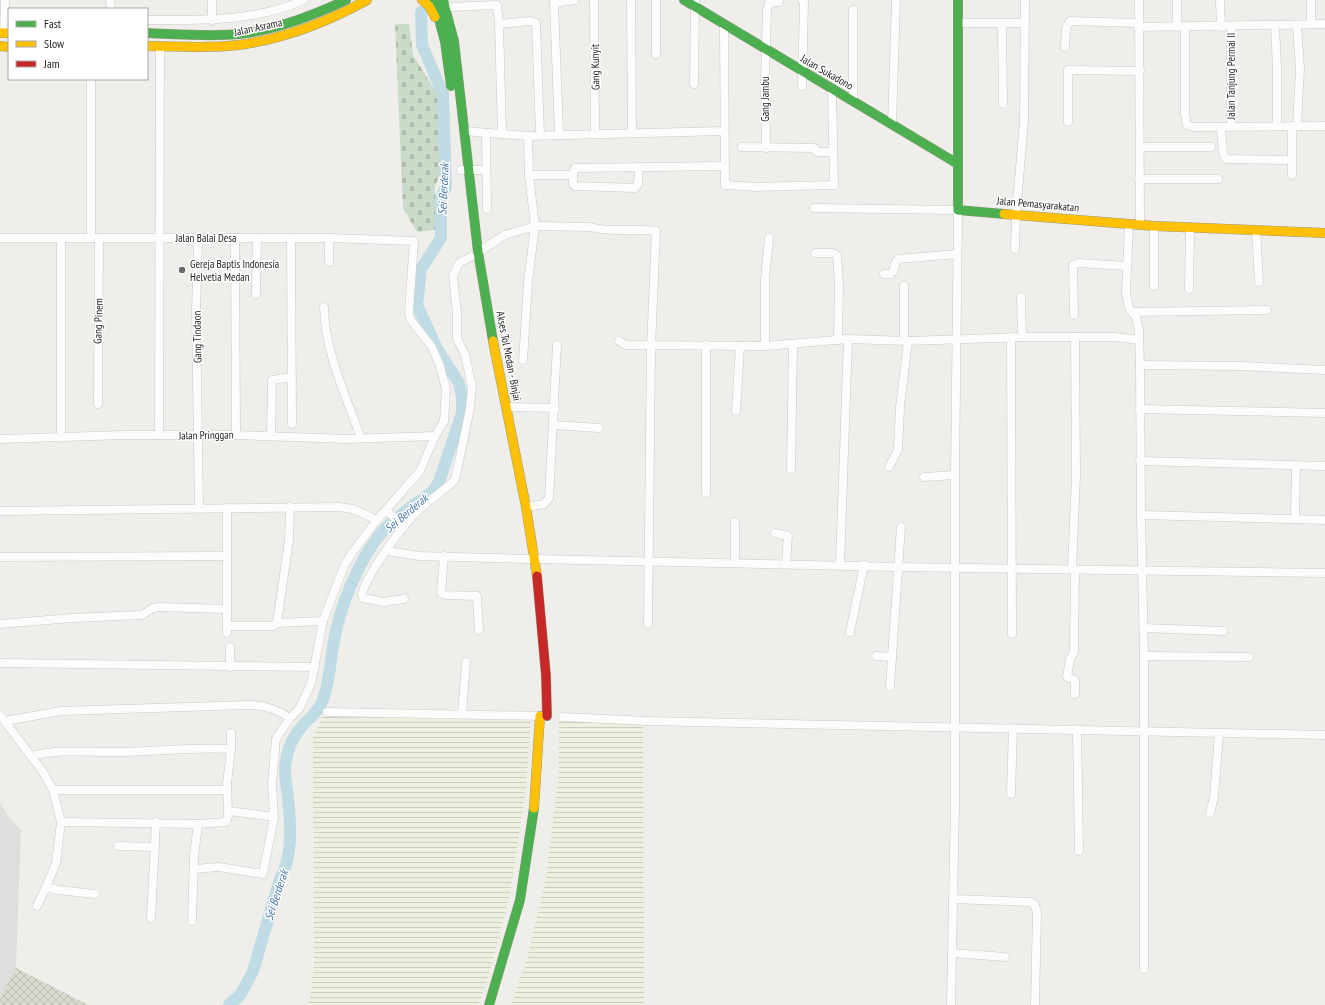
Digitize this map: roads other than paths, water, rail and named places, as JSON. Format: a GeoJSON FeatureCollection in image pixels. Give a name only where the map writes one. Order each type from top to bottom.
{"type":"FeatureCollection","features":[{"type":"Feature","properties":{"kind":"main road","name":"Jalan Asrama"},"geometry":{"type":"LineString","coordinates":[[148,33],[208,35],[239,34],[309,17],[346,0]]}},
{"type":"Feature","properties":{"kind":"main road","name":"Jalan Asrama"},"geometry":{"type":"LineString","coordinates":[[148,46],[218,46],[258,41],[342,15],[367,0]]}},
{"type":"Feature","properties":{"kind":"main road"},"geometry":{"type":"LineString","coordinates":[[422,0],[429,6],[442,28]]}},
{"type":"Feature","properties":{"kind":"main road","name":"Akses Tol Medan - Binjai"},"geometry":{"type":"LineString","coordinates":[[434,0],[442,28],[465,170],[474,254],[532,559]]}},
{"type":"Feature","properties":{"kind":"main road","name":"Akses Tol Medan - Binjai"},"geometry":{"type":"LineString","coordinates":[[443,0],[453,35],[464,131],[465,170]]}},
{"type":"Feature","properties":{"kind":"main road","name":"Jalan Sukadono"},"geometry":{"type":"LineString","coordinates":[[684,0],[695,3],[724,25],[958,164]]}},
{"type":"Feature","properties":{"kind":"main road"},"geometry":{"type":"LineString","coordinates":[[958,0],[958,210]]}},
{"type":"Feature","properties":{"kind":"main road"},"geometry":{"type":"LineString","coordinates":[[451,3],[453,35]]}},
{"type":"Feature","properties":{"kind":"main road","name":"Jalan Pemasyarakatan"},"geometry":{"type":"LineString","coordinates":[[958,210],[1154,226],[1325,233]]}},
{"type":"Feature","properties":{"kind":"main road","name":"Akses Tol Medan - Binjai"},"geometry":{"type":"LineString","coordinates":[[474,254],[506,407],[513,458],[526,507],[540,624],[543,716]]}},
{"type":"Feature","properties":{"kind":"main road"},"geometry":{"type":"LineString","coordinates":[[489,1005],[513,926],[523,880],[533,809],[543,716]]}},
{"type":"Feature","properties":{"kind":"main road"},"geometry":{"type":"LineString","coordinates":[[496,1005],[515,948],[533,864],[545,764],[543,716]]}},
{"type":"Feature","properties":{"kind":"street"},"geometry":{"type":"LineString","coordinates":[[4,33],[5,0]]}},
{"type":"Feature","properties":{"kind":"street"},"geometry":{"type":"LineString","coordinates":[[212,0],[212,20]]}},
{"type":"Feature","properties":{"kind":"street"},"geometry":{"type":"LineString","coordinates":[[148,20],[212,20],[268,12],[304,0]]}},
{"type":"Feature","properties":{"kind":"street"},"geometry":{"type":"LineString","coordinates":[[559,134],[554,3],[574,0]]}},
{"type":"Feature","properties":{"kind":"street","name":"Gang Kunyit"},"geometry":{"type":"LineString","coordinates":[[594,0],[595,133]]}},
{"type":"Feature","properties":{"kind":"street"},"geometry":{"type":"LineString","coordinates":[[631,0],[632,133]]}},
{"type":"Feature","properties":{"kind":"street"},"geometry":{"type":"LineString","coordinates":[[656,0],[656,54]]}},
{"type":"Feature","properties":{"kind":"street"},"geometry":{"type":"LineString","coordinates":[[802,0],[804,2],[802,86]]}},
{"type":"Feature","properties":{"kind":"street"},"geometry":{"type":"LineString","coordinates":[[892,124],[896,0]]}},
{"type":"Feature","properties":{"kind":"street"},"geometry":{"type":"LineString","coordinates":[[1015,249],[1016,214],[1024,121],[1025,0]]}},
{"type":"Feature","properties":{"kind":"street"},"geometry":{"type":"LineString","coordinates":[[1138,0],[1140,71],[1140,224]]}},
{"type":"Feature","properties":{"kind":"street"},"geometry":{"type":"LineString","coordinates":[[1177,0],[1181,27],[1185,122],[1187,125],[1193,127],[1221,127],[1231,125],[1325,126]]}},
{"type":"Feature","properties":{"kind":"street"},"geometry":{"type":"LineString","coordinates":[[1220,0],[1220,27]]}},
{"type":"Feature","properties":{"kind":"street"},"geometry":{"type":"LineString","coordinates":[[1311,0],[1311,24]]}},
{"type":"Feature","properties":{"kind":"street","name":"Gang Jambu"},"geometry":{"type":"LineString","coordinates":[[766,148],[766,50],[768,4],[779,2]]}},
{"type":"Feature","properties":{"kind":"street"},"geometry":{"type":"LineString","coordinates":[[451,3],[495,4],[498,7],[502,134]]}},
{"type":"Feature","properties":{"kind":"street"},"geometry":{"type":"LineString","coordinates":[[694,84],[695,3]]}},
{"type":"Feature","properties":{"kind":"street"},"geometry":{"type":"LineString","coordinates":[[853,10],[853,101]]}},
{"type":"Feature","properties":{"kind":"street"},"geometry":{"type":"LineString","coordinates":[[1065,47],[1066,28],[1070,21],[1181,27],[1325,24]]}},
{"type":"Feature","properties":{"kind":"street"},"geometry":{"type":"LineString","coordinates":[[499,24],[536,23],[540,135]]}},
{"type":"Feature","properties":{"kind":"street"},"geometry":{"type":"LineString","coordinates":[[958,24],[1024,23]]}},
{"type":"Feature","properties":{"kind":"street"},"geometry":{"type":"LineString","coordinates":[[1002,24],[1003,104]]}},
{"type":"Feature","properties":{"kind":"street"},"geometry":{"type":"LineString","coordinates":[[724,25],[725,185],[757,187],[833,185],[832,89]]}},
{"type":"Feature","properties":{"kind":"street"},"geometry":{"type":"LineString","coordinates":[[1275,25],[1277,68],[1276,125]]}},
{"type":"Feature","properties":{"kind":"street"},"geometry":{"type":"LineString","coordinates":[[1292,175],[1294,126],[1300,69],[1297,25]]}},
{"type":"Feature","properties":{"kind":"street","name":"Jalan Tanjung Permai II"},"geometry":{"type":"LineString","coordinates":[[1231,27],[1231,125]]}},
{"type":"Feature","properties":{"kind":"street"},"geometry":{"type":"LineString","coordinates":[[159,435],[160,46]]}},
{"type":"Feature","properties":{"kind":"street"},"geometry":{"type":"LineString","coordinates":[[1068,122],[1068,70],[1140,71]]}},
{"type":"Feature","properties":{"kind":"street","name":"Gang Pinem"},"geometry":{"type":"LineString","coordinates":[[91,80],[98,404]]}},
{"type":"Feature","properties":{"kind":"street"},"geometry":{"type":"LineString","coordinates":[[1221,127],[1223,153],[1226,159],[1292,160]]}},
{"type":"Feature","properties":{"kind":"street"},"geometry":{"type":"LineString","coordinates":[[464,131],[486,134],[528,136],[595,133],[724,131]]}},
{"type":"Feature","properties":{"kind":"street"},"geometry":{"type":"LineString","coordinates":[[486,134],[487,209]]}},
{"type":"Feature","properties":{"kind":"street"},"geometry":{"type":"LineString","coordinates":[[524,360],[528,282],[535,226],[529,175],[528,136]]}},
{"type":"Feature","properties":{"kind":"street"},"geometry":{"type":"LineString","coordinates":[[742,147],[814,148],[816,152],[833,152]]}},
{"type":"Feature","properties":{"kind":"street"},"geometry":{"type":"LineString","coordinates":[[1140,148],[1211,147]]}},
{"type":"Feature","properties":{"kind":"street"},"geometry":{"type":"LineString","coordinates":[[639,167],[638,184],[635,188],[575,186],[573,184],[575,168],[639,167],[724,166]]}},
{"type":"Feature","properties":{"kind":"street"},"geometry":{"type":"LineString","coordinates":[[465,170],[486,170]]}},
{"type":"Feature","properties":{"kind":"street"},"geometry":{"type":"LineString","coordinates":[[529,175],[573,175]]}},
{"type":"Feature","properties":{"kind":"street"},"geometry":{"type":"LineString","coordinates":[[1139,179],[1218,180]]}},
{"type":"Feature","properties":{"kind":"street"},"geometry":{"type":"LineString","coordinates":[[814,208],[958,210],[951,1005]]}},
{"type":"Feature","properties":{"kind":"street"},"geometry":{"type":"LineString","coordinates":[[1129,224],[1126,266],[1127,298],[1136,317],[1139,330],[1140,365],[1140,516],[1144,628],[1144,969]]}},
{"type":"Feature","properties":{"kind":"street"},"geometry":{"type":"LineString","coordinates":[[404,599],[383,602],[363,598],[362,595],[370,575],[403,526],[416,512],[454,481],[456,476],[470,408],[472,386],[465,355],[457,338],[458,313],[453,276],[459,263],[505,235],[535,226],[590,227],[596,229],[656,231],[652,345],[648,624]]}},
{"type":"Feature","properties":{"kind":"street"},"geometry":{"type":"LineString","coordinates":[[1154,226],[1154,286]]}},
{"type":"Feature","properties":{"kind":"street"},"geometry":{"type":"LineString","coordinates":[[1189,289],[1190,227]]}},
{"type":"Feature","properties":{"kind":"street"},"geometry":{"type":"LineString","coordinates":[[1256,230],[1259,282]]}},
{"type":"Feature","properties":{"kind":"street","name":"Jalan Balai Desa"},"geometry":{"type":"LineString","coordinates":[[0,238],[329,238],[412,240],[414,243],[409,312],[410,319],[432,347],[440,366],[446,389],[444,421],[435,436]]}},
{"type":"Feature","properties":{"kind":"street","name":"Gang Tindaon"},"geometry":{"type":"LineString","coordinates":[[198,238],[196,312],[199,508]]}},
{"type":"Feature","properties":{"kind":"street"},"geometry":{"type":"LineString","coordinates":[[235,238],[236,435]]}},
{"type":"Feature","properties":{"kind":"street"},"geometry":{"type":"LineString","coordinates":[[256,294],[257,238]]}},
{"type":"Feature","properties":{"kind":"street"},"geometry":{"type":"LineString","coordinates":[[291,238],[292,424]]}},
{"type":"Feature","properties":{"kind":"street"},"geometry":{"type":"LineString","coordinates":[[329,238],[329,262]]}},
{"type":"Feature","properties":{"kind":"street"},"geometry":{"type":"LineString","coordinates":[[765,346],[765,279],[769,238]]}},
{"type":"Feature","properties":{"kind":"street"},"geometry":{"type":"LineString","coordinates":[[61,239],[61,438]]}},
{"type":"Feature","properties":{"kind":"street"},"geometry":{"type":"LineString","coordinates":[[815,254],[833,252],[837,255],[839,283],[838,340]]}},
{"type":"Feature","properties":{"kind":"street"},"geometry":{"type":"LineString","coordinates":[[884,274],[891,274],[894,272],[895,263],[898,259],[958,254]]}},
{"type":"Feature","properties":{"kind":"street"},"geometry":{"type":"LineString","coordinates":[[1074,315],[1073,265],[1079,263],[1126,266]]}},
{"type":"Feature","properties":{"kind":"street"},"geometry":{"type":"LineString","coordinates":[[889,467],[898,450],[906,341],[904,286]]}},
{"type":"Feature","properties":{"kind":"street"},"geometry":{"type":"LineString","coordinates":[[1021,297],[1022,336]]}},
{"type":"Feature","properties":{"kind":"street"},"geometry":{"type":"LineString","coordinates":[[324,307],[330,352],[361,438]]}},
{"type":"Feature","properties":{"kind":"street"},"geometry":{"type":"LineString","coordinates":[[1133,312],[1267,310]]}},
{"type":"Feature","properties":{"kind":"street"},"geometry":{"type":"LineString","coordinates":[[619,341],[626,345],[765,346],[793,345],[838,340],[906,341],[1022,336],[1075,338],[1115,337],[1139,340]]}},
{"type":"Feature","properties":{"kind":"street"},"geometry":{"type":"LineString","coordinates":[[1011,337],[1012,634]]}},
{"type":"Feature","properties":{"kind":"street"},"geometry":{"type":"LineString","coordinates":[[1075,338],[1076,476],[1074,652],[1070,659],[1068,677],[1075,681],[1075,694]]}},
{"type":"Feature","properties":{"kind":"street"},"geometry":{"type":"LineString","coordinates":[[840,564],[848,340]]}},
{"type":"Feature","properties":{"kind":"street"},"geometry":{"type":"LineString","coordinates":[[526,507],[544,504],[548,501],[555,408],[557,345]]}},
{"type":"Feature","properties":{"kind":"street"},"geometry":{"type":"LineString","coordinates":[[706,345],[706,493]]}},
{"type":"Feature","properties":{"kind":"street"},"geometry":{"type":"LineString","coordinates":[[791,469],[793,345]]}},
{"type":"Feature","properties":{"kind":"street"},"geometry":{"type":"LineString","coordinates":[[736,411],[740,346]]}},
{"type":"Feature","properties":{"kind":"street"},"geometry":{"type":"LineString","coordinates":[[1140,365],[1241,366],[1325,370]]}},
{"type":"Feature","properties":{"kind":"street"},"geometry":{"type":"LineString","coordinates":[[271,436],[272,380],[292,377]]}},
{"type":"Feature","properties":{"kind":"street"},"geometry":{"type":"LineString","coordinates":[[506,407],[555,408]]}},
{"type":"Feature","properties":{"kind":"street"},"geometry":{"type":"LineString","coordinates":[[1139,409],[1325,413]]}},
{"type":"Feature","properties":{"kind":"street"},"geometry":{"type":"LineString","coordinates":[[554,425],[599,428]]}},
{"type":"Feature","properties":{"kind":"street","name":"Jalan Pringgan"},"geometry":{"type":"LineString","coordinates":[[0,439],[159,435],[361,438],[435,436]]}},
{"type":"Feature","properties":{"kind":"street"},"geometry":{"type":"LineString","coordinates":[[194,869],[219,867],[263,874],[274,817],[272,783],[273,754],[276,739],[290,718],[299,709],[306,697],[315,667],[323,621],[344,566],[377,520],[387,511],[420,471],[435,436]]}},
{"type":"Feature","properties":{"kind":"street"},"geometry":{"type":"LineString","coordinates":[[1140,461],[1325,466]]}},
{"type":"Feature","properties":{"kind":"street"},"geometry":{"type":"LineString","coordinates":[[1295,518],[1296,466]]}},
{"type":"Feature","properties":{"kind":"street"},"geometry":{"type":"LineString","coordinates":[[924,477],[955,475]]}},
{"type":"Feature","properties":{"kind":"street"},"geometry":{"type":"LineString","coordinates":[[0,510],[290,507],[348,508],[377,520]]}},
{"type":"Feature","properties":{"kind":"street"},"geometry":{"type":"LineString","coordinates":[[277,623],[289,540],[290,507]]}},
{"type":"Feature","properties":{"kind":"street"},"geometry":{"type":"LineString","coordinates":[[227,508],[227,630],[273,626],[277,623],[323,621]]}},
{"type":"Feature","properties":{"kind":"street"},"geometry":{"type":"LineString","coordinates":[[387,511],[403,526]]}},
{"type":"Feature","properties":{"kind":"street"},"geometry":{"type":"LineString","coordinates":[[1140,516],[1295,518],[1325,520]]}},
{"type":"Feature","properties":{"kind":"street"},"geometry":{"type":"LineString","coordinates":[[735,522],[735,563]]}},
{"type":"Feature","properties":{"kind":"street"},"geometry":{"type":"LineString","coordinates":[[890,687],[901,528]]}},
{"type":"Feature","properties":{"kind":"street"},"geometry":{"type":"LineString","coordinates":[[775,533],[788,536],[786,563]]}},
{"type":"Feature","properties":{"kind":"street"},"geometry":{"type":"LineString","coordinates":[[387,551],[419,556],[532,559],[840,564],[898,567],[1325,573]]}},
{"type":"Feature","properties":{"kind":"street"},"geometry":{"type":"LineString","coordinates":[[0,557],[226,556]]}},
{"type":"Feature","properties":{"kind":"street"},"geometry":{"type":"LineString","coordinates":[[444,556],[441,592],[446,595],[477,596],[479,630]]}},
{"type":"Feature","properties":{"kind":"street"},"geometry":{"type":"LineString","coordinates":[[850,632],[864,565]]}},
{"type":"Feature","properties":{"kind":"street"},"geometry":{"type":"LineString","coordinates":[[0,624],[72,618],[142,615],[152,608],[158,607],[227,609]]}},
{"type":"Feature","properties":{"kind":"street"},"geometry":{"type":"LineString","coordinates":[[1144,628],[1223,631]]}},
{"type":"Feature","properties":{"kind":"street"},"geometry":{"type":"LineString","coordinates":[[230,647],[230,667]]}},
{"type":"Feature","properties":{"kind":"street"},"geometry":{"type":"LineString","coordinates":[[876,656],[892,657]]}},
{"type":"Feature","properties":{"kind":"street"},"geometry":{"type":"LineString","coordinates":[[1144,656],[1249,657]]}},
{"type":"Feature","properties":{"kind":"street"},"geometry":{"type":"LineString","coordinates":[[462,714],[466,662]]}},
{"type":"Feature","properties":{"kind":"street"},"geometry":{"type":"LineString","coordinates":[[0,663],[315,667]]}},
{"type":"Feature","properties":{"kind":"street"},"geometry":{"type":"LineString","coordinates":[[36,906],[56,863],[61,822],[53,790],[31,756],[3,718],[62,711],[249,705],[279,710],[290,718]]}},
{"type":"Feature","properties":{"kind":"street"},"geometry":{"type":"LineString","coordinates":[[327,712],[543,716]]}},
{"type":"Feature","properties":{"kind":"street"},"geometry":{"type":"LineString","coordinates":[[563,717],[646,721],[1325,735]]}},
{"type":"Feature","properties":{"kind":"street"},"geometry":{"type":"LineString","coordinates":[[1011,794],[1013,728]]}},
{"type":"Feature","properties":{"kind":"street"},"geometry":{"type":"LineString","coordinates":[[1076,729],[1078,851]]}},
{"type":"Feature","properties":{"kind":"street"},"geometry":{"type":"LineString","coordinates":[[61,822],[156,822],[198,824],[226,822],[228,812],[227,790],[231,733]]}},
{"type":"Feature","properties":{"kind":"street"},"geometry":{"type":"LineString","coordinates":[[1210,813],[1214,797],[1219,734]]}},
{"type":"Feature","properties":{"kind":"street"},"geometry":{"type":"LineString","coordinates":[[31,756],[44,752],[73,750],[128,752],[144,750],[231,749]]}},
{"type":"Feature","properties":{"kind":"street"},"geometry":{"type":"LineString","coordinates":[[53,790],[227,790]]}},
{"type":"Feature","properties":{"kind":"street"},"geometry":{"type":"LineString","coordinates":[[228,812],[274,817]]}},
{"type":"Feature","properties":{"kind":"street"},"geometry":{"type":"LineString","coordinates":[[151,918],[156,822]]}},
{"type":"Feature","properties":{"kind":"street"},"geometry":{"type":"LineString","coordinates":[[192,921],[194,869],[198,824]]}},
{"type":"Feature","properties":{"kind":"street"},"geometry":{"type":"LineString","coordinates":[[118,846],[155,847]]}},
{"type":"Feature","properties":{"kind":"street"},"geometry":{"type":"LineString","coordinates":[[46,887],[58,890],[96,894]]}},
{"type":"Feature","properties":{"kind":"street"},"geometry":{"type":"LineString","coordinates":[[953,899],[1031,902],[1035,905],[1037,913],[1036,1005]]}},
{"type":"Feature","properties":{"kind":"street"},"geometry":{"type":"LineString","coordinates":[[952,953],[1005,957]]}},
{"type":"Feature","properties":{"kind":"waterway","name":"Sei Berderak"},"geometry":{"type":"LineString","coordinates":[[229,1005],[241,994],[253,971],[287,860],[290,840],[289,809],[285,775],[287,755],[297,733],[321,706],[329,676],[336,631],[344,603],[356,573],[364,558],[382,532],[392,522],[433,491],[439,482],[462,413],[462,397],[459,383],[437,349],[417,305],[421,269],[441,238],[441,197],[446,187],[443,94],[422,45],[421,12]]}},
{"type":"Feature","properties":{"kind":"place","name":"Gereja Baptis Indonesia Helvetia Medan"},"geometry":{"type":"Point","coordinates":[182,270]}}]}
